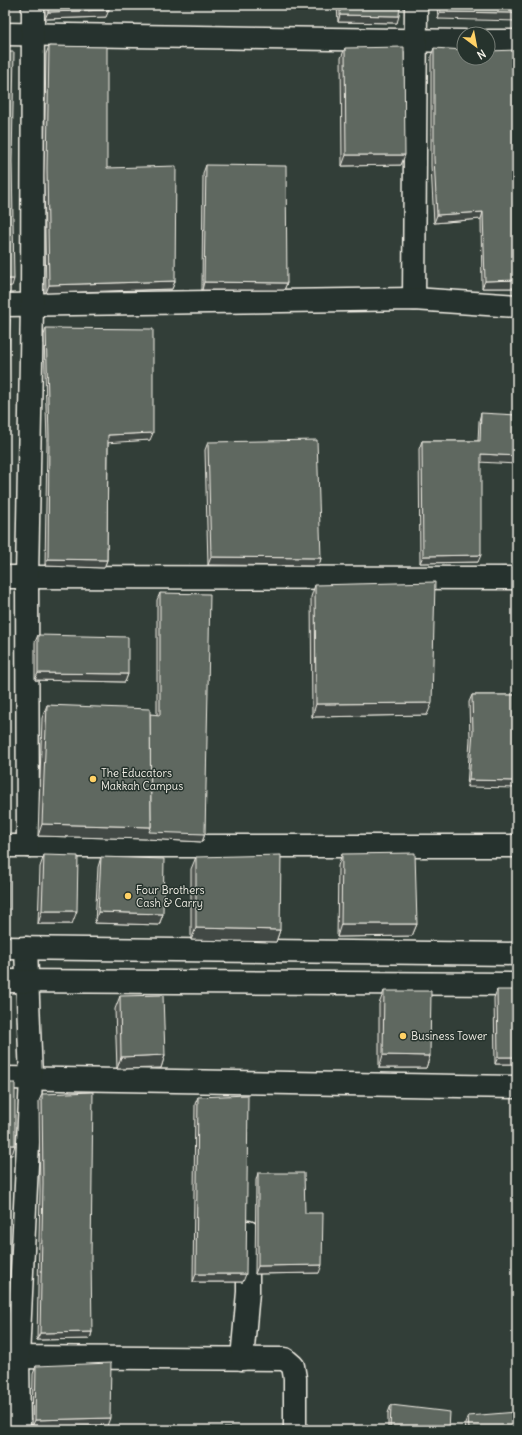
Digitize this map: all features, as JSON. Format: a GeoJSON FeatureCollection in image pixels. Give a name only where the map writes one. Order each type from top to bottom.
{"type":"FeatureCollection","features":[{"type":"Feature","properties":{"kind":"street"},"geometry":{"type":"LineString","coordinates":[[28,846],[27,578],[32,305],[34,5]]}},
{"type":"Feature","properties":{"kind":"street"},"geometry":{"type":"LineString","coordinates":[[414,299],[416,5]]}},
{"type":"Feature","properties":{"kind":"street"},"geometry":{"type":"LineString","coordinates":[[5,34],[456,41]]}},
{"type":"Feature","properties":{"kind":"street"},"geometry":{"type":"LineString","coordinates":[[496,41],[517,41]]}},
{"type":"Feature","properties":{"kind":"street"},"geometry":{"type":"LineString","coordinates":[[5,305],[414,299],[517,306]]}},
{"type":"Feature","properties":{"kind":"street"},"geometry":{"type":"LineString","coordinates":[[5,578],[517,578]]}},
{"type":"Feature","properties":{"kind":"street"},"geometry":{"type":"LineString","coordinates":[[5,846],[517,846]]}},
{"type":"Feature","properties":{"kind":"street"},"geometry":{"type":"LineString","coordinates":[[5,948],[517,954]]}},
{"type":"Feature","properties":{"kind":"street"},"geometry":{"type":"LineString","coordinates":[[19,1430],[12,1357],[31,1078],[16,981],[26,948]]}},
{"type":"Feature","properties":{"kind":"street"},"geometry":{"type":"LineString","coordinates":[[16,981],[517,984]]}},
{"type":"Feature","properties":{"kind":"street"},"geometry":{"type":"LineString","coordinates":[[5,1078],[517,1087]]}},
{"type":"Feature","properties":{"kind":"street"},"geometry":{"type":"LineString","coordinates":[[242,1359],[248,1292],[248,1232]]}},
{"type":"Feature","properties":{"kind":"street"},"geometry":{"type":"LineString","coordinates":[[12,1357],[285,1359],[292,1366],[295,1378],[295,1430]]}},
{"type":"Feature","properties":{"kind":"building"},"geometry":{"type":"Polygon","coordinates":[[[48,5],[109,5],[109,10],[48,12],[48,5]]]}},
{"type":"Feature","properties":{"kind":"building"},"geometry":{"type":"Polygon","coordinates":[[[340,5],[400,5],[399,16],[340,15],[340,5]]]}},
{"type":"Feature","properties":{"kind":"building"},"geometry":{"type":"Polygon","coordinates":[[[440,5],[517,5],[517,13],[440,12],[440,5]]]}},
{"type":"Feature","properties":{"kind":"building"},"geometry":{"type":"Polygon","coordinates":[[[49,46],[107,47],[107,168],[176,166],[175,281],[49,285],[47,168],[49,46]]]}},
{"type":"Feature","properties":{"kind":"building"},"geometry":{"type":"Polygon","coordinates":[[[404,47],[405,155],[346,155],[345,48],[404,47]]]}},
{"type":"Feature","properties":{"kind":"building"},"geometry":{"type":"Polygon","coordinates":[[[434,48],[456,49],[456,66],[496,66],[496,51],[517,50],[517,280],[485,281],[483,212],[437,215],[434,158],[434,48]]]}},
{"type":"Feature","properties":{"kind":"building"},"geometry":{"type":"Polygon","coordinates":[[[5,52],[14,52],[12,161],[14,279],[5,279],[5,52]]]}},
{"type":"Feature","properties":{"kind":"building"},"geometry":{"type":"Polygon","coordinates":[[[206,165],[286,166],[287,283],[204,282],[206,165]]]}},
{"type":"Feature","properties":{"kind":"building"},"geometry":{"type":"Polygon","coordinates":[[[5,319],[10,319],[5,442],[5,319]]]}},
{"type":"Feature","properties":{"kind":"building"},"geometry":{"type":"Polygon","coordinates":[[[46,328],[153,329],[153,433],[108,435],[107,560],[48,559],[49,436],[46,328]]]}},
{"type":"Feature","properties":{"kind":"building"},"geometry":{"type":"Polygon","coordinates":[[[481,413],[517,415],[517,456],[481,454],[481,555],[423,556],[422,441],[480,441],[481,413]]]}},
{"type":"Feature","properties":{"kind":"building"},"geometry":{"type":"Polygon","coordinates":[[[317,440],[321,558],[211,557],[208,442],[317,440]]]}},
{"type":"Feature","properties":{"kind":"building"},"geometry":{"type":"Polygon","coordinates":[[[435,582],[432,703],[316,704],[315,585],[435,582]]]}},
{"type":"Feature","properties":{"kind":"building"},"geometry":{"type":"Polygon","coordinates":[[[160,593],[210,594],[205,834],[149,832],[151,827],[150,714],[160,715],[160,593]]]}},
{"type":"Feature","properties":{"kind":"building"},"geometry":{"type":"Polygon","coordinates":[[[38,635],[128,637],[128,674],[38,673],[38,635]]]}},
{"type":"Feature","properties":{"kind":"building"},"geometry":{"type":"Polygon","coordinates":[[[472,695],[517,695],[517,781],[469,780],[473,732],[472,695]]]}},
{"type":"Feature","properties":{"kind":"building","name":"The Educators Makkah Campus"},"geometry":{"type":"Polygon","coordinates":[[[47,705],[150,709],[151,827],[42,824],[47,705]]]}},
{"type":"Feature","properties":{"kind":"building"},"geometry":{"type":"Polygon","coordinates":[[[415,853],[417,924],[341,924],[342,854],[415,853]]]}},
{"type":"Feature","properties":{"kind":"building"},"geometry":{"type":"Polygon","coordinates":[[[44,855],[78,856],[77,911],[42,911],[44,855]]]}},
{"type":"Feature","properties":{"kind":"building"},"geometry":{"type":"Polygon","coordinates":[[[281,855],[280,930],[196,928],[196,857],[281,855]]]}},
{"type":"Feature","properties":{"kind":"building"},"geometry":{"type":"Polygon","coordinates":[[[5,856],[8,856],[8,916],[5,916],[5,856]]]}},
{"type":"Feature","properties":{"kind":"building","name":"Four Brothers Cash & Carry"},"geometry":{"type":"Polygon","coordinates":[[[101,857],[164,859],[163,914],[98,912],[101,857]]]}},
{"type":"Feature","properties":{"kind":"building"},"geometry":{"type":"Polygon","coordinates":[[[497,990],[517,990],[517,1057],[498,1057],[497,990]]]}},
{"type":"Feature","properties":{"kind":"building","name":"Business Tower"},"geometry":{"type":"Polygon","coordinates":[[[384,991],[431,991],[430,1056],[383,1055],[384,991]]]}},
{"type":"Feature","properties":{"kind":"building"},"geometry":{"type":"Polygon","coordinates":[[[163,995],[165,1055],[121,1057],[120,996],[163,995]]]}},
{"type":"Feature","properties":{"kind":"building"},"geometry":{"type":"Polygon","coordinates":[[[5,1083],[15,1083],[15,1145],[5,1145],[5,1083]]]}},
{"type":"Feature","properties":{"kind":"building"},"geometry":{"type":"Polygon","coordinates":[[[93,1092],[91,1257],[92,1332],[40,1333],[43,1183],[42,1094],[93,1092]]]}},
{"type":"Feature","properties":{"kind":"building"},"geometry":{"type":"Polygon","coordinates":[[[248,1095],[246,1274],[196,1274],[198,1097],[248,1095]]]}},
{"type":"Feature","properties":{"kind":"building"},"geometry":{"type":"Polygon","coordinates":[[[258,1173],[304,1173],[305,1213],[323,1213],[322,1265],[258,1266],[258,1173]]]}},
{"type":"Feature","properties":{"kind":"building"},"geometry":{"type":"Polygon","coordinates":[[[111,1363],[110,1418],[35,1420],[36,1366],[111,1363]]]}},
{"type":"Feature","properties":{"kind":"building"},"geometry":{"type":"Polygon","coordinates":[[[391,1405],[450,1412],[449,1430],[390,1430],[391,1405]]]}},
{"type":"Feature","properties":{"kind":"building"},"geometry":{"type":"Polygon","coordinates":[[[517,1412],[517,1430],[469,1430],[468,1416],[517,1412]]]}},
{"type":"Feature","properties":{"kind":"building"},"geometry":{"type":"Polygon","coordinates":[[[157,1428],[267,1428],[267,1430],[157,1430],[157,1428]]]}},
{"type":"Feature","properties":{"kind":"place","name":"The Educators Makkah Campus"},"geometry":{"type":"Point","coordinates":[93,779]}},
{"type":"Feature","properties":{"kind":"place","name":"Four Brothers Cash & Carry"},"geometry":{"type":"Point","coordinates":[128,896]}},
{"type":"Feature","properties":{"kind":"place","name":"Business Tower"},"geometry":{"type":"Point","coordinates":[403,1036]}}]}
